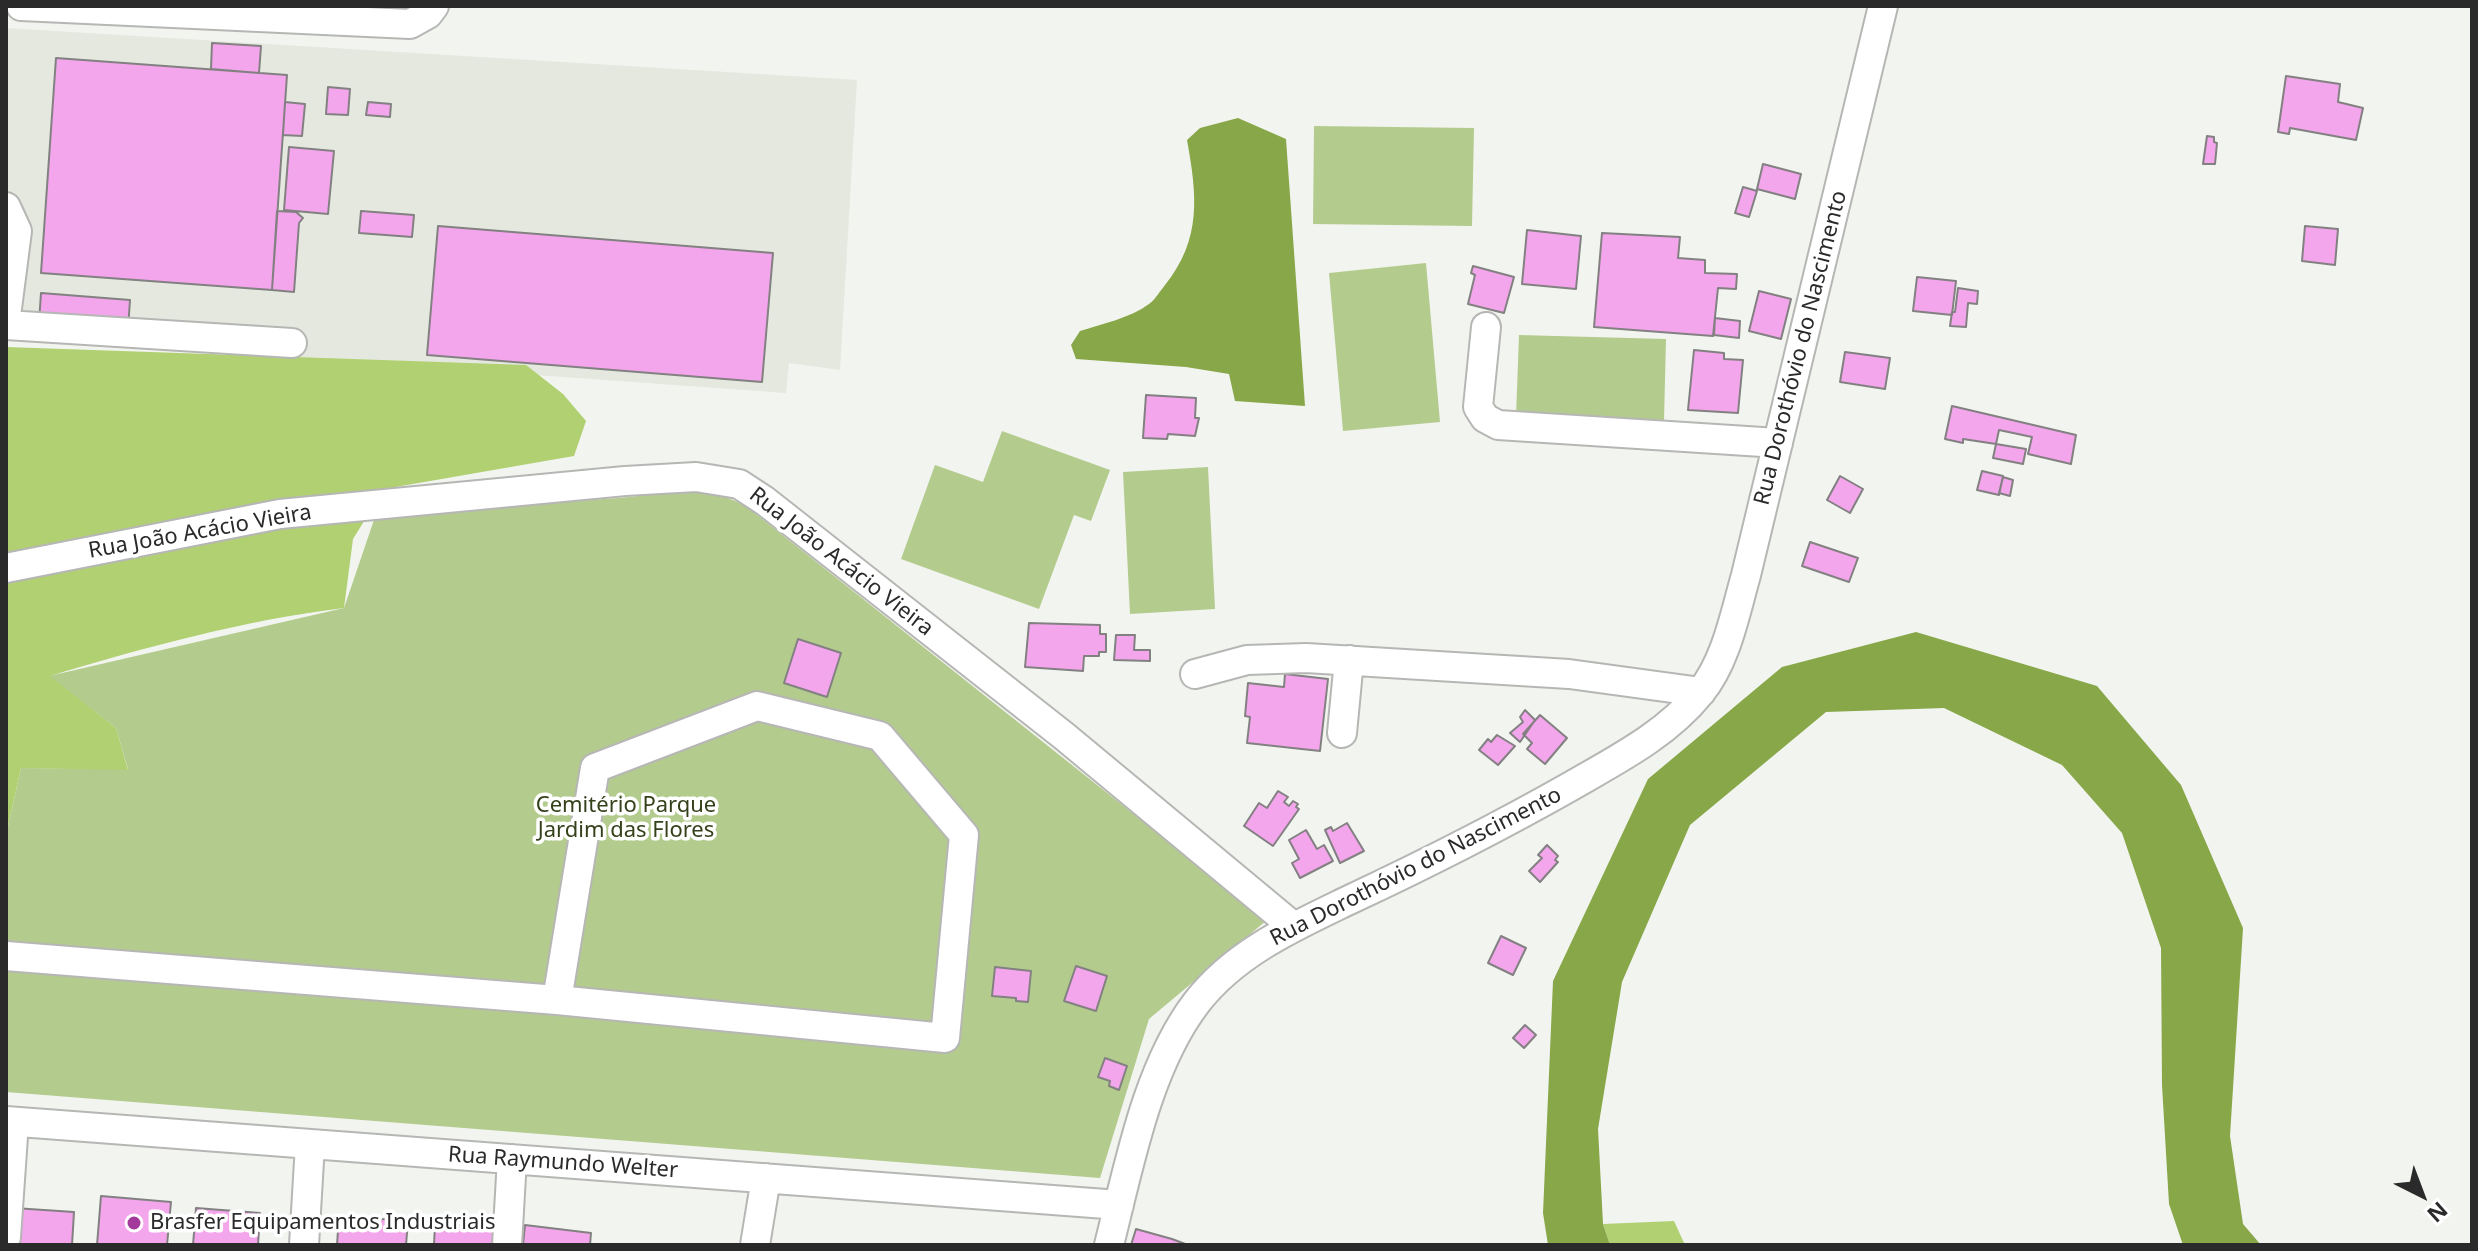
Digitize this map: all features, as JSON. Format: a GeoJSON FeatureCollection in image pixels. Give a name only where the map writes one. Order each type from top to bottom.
{"type":"FeatureCollection","features":[{"type":"Feature","properties":{"kind":"street"},"geometry":{"type":"LineString","coordinates":[[21,6],[410,24],[428,14],[434,6]]}},
{"type":"Feature","properties":{"kind":"street","name":"Rua Dorothóvio do Nascimento"},"geometry":{"type":"LineString","coordinates":[[1109,1245],[1154,1086],[1186,1018],[1199,1000],[1233,966],[1294,927],[1488,834],[1634,750],[1680,714],[1701,692],[1719,659],[1735,615],[1883,6]]}},
{"type":"Feature","properties":{"kind":"street"},"geometry":{"type":"LineString","coordinates":[[6,207],[17,231],[6,316]]}},
{"type":"Feature","properties":{"kind":"street"},"geometry":{"type":"LineString","coordinates":[[6,325],[292,343]]}},
{"type":"Feature","properties":{"kind":"street"},"geometry":{"type":"LineString","coordinates":[[1486,327],[1478,407],[1485,418],[1498,425],[1778,443]]}},
{"type":"Feature","properties":{"kind":"street","name":"Rua João Acácio Vieira"},"geometry":{"type":"LineString","coordinates":[[6,568],[280,514],[625,481],[696,477],[739,484],[765,501],[1064,736],[1294,927]]}},
{"type":"Feature","properties":{"kind":"street"},"geometry":{"type":"LineString","coordinates":[[1195,674],[1247,660],[1306,658],[1569,674],[1701,692]]}},
{"type":"Feature","properties":{"kind":"street"},"geometry":{"type":"LineString","coordinates":[[1342,733],[1349,660]]}},
{"type":"Feature","properties":{"kind":"street"},"geometry":{"type":"LineString","coordinates":[[6,956],[557,1000],[945,1038],[964,835],[880,736],[757,706],[595,768],[557,1000]]}},
{"type":"Feature","properties":{"kind":"street"},"geometry":{"type":"LineString","coordinates":[[6,1237],[10,1122]]}},
{"type":"Feature","properties":{"kind":"street","name":"Rua Raymundo Welter"},"geometry":{"type":"LineString","coordinates":[[10,1122],[1119,1205]]}},
{"type":"Feature","properties":{"kind":"street"},"geometry":{"type":"LineString","coordinates":[[304,1245],[310,1144]]}},
{"type":"Feature","properties":{"kind":"street"},"geometry":{"type":"LineString","coordinates":[[507,1245],[512,1159]]}},
{"type":"Feature","properties":{"kind":"street"},"geometry":{"type":"LineString","coordinates":[[755,1245],[766,1178]]}},
{"type":"Feature","properties":{"kind":"shaded area"},"geometry":{"type":"Polygon","coordinates":[[[6,28],[857,80],[840,370],[789,363],[786,393],[6,337],[6,28]]]}},
{"type":"Feature","properties":{"kind":"shaded area"},"geometry":{"type":"Polygon","coordinates":[[[1238,118],[1286,139],[1305,406],[1235,401],[1229,374],[1186,367],[1076,359],[1071,345],[1080,331],[1141,309],[1165,285],[1185,251],[1194,216],[1187,140],[1200,128],[1238,118]]]}},
{"type":"Feature","properties":{"kind":"shaded area"},"geometry":{"type":"Polygon","coordinates":[[[6,347],[526,365],[563,394],[586,421],[574,456],[384,489],[353,539],[344,608],[196,636],[50,676],[116,728],[128,770],[21,768],[6,835],[6,347]]]}},
{"type":"Feature","properties":{"kind":"shaded area"},"geometry":{"type":"Polygon","coordinates":[[[1916,632],[2097,686],[2181,785],[2243,928],[2230,1136],[2243,1224],[2261,1245],[2183,1245],[2169,1204],[2162,1085],[2161,948],[2122,833],[2062,765],[1944,708],[1826,712],[1690,825],[1622,982],[1598,1129],[1603,1224],[1610,1245],[1548,1245],[1543,1213],[1553,981],[1648,779],[1782,667],[1916,632]]]}},
{"type":"Feature","properties":{"kind":"shaded area"},"geometry":{"type":"Polygon","coordinates":[[[1674,1221],[1685,1245],[1610,1245],[1603,1224],[1674,1221]]]}},
{"type":"Feature","properties":{"kind":"green space"},"geometry":{"type":"Polygon","coordinates":[[[1314,126],[1474,128],[1472,226],[1313,224],[1314,126]]]}},
{"type":"Feature","properties":{"kind":"green space"},"geometry":{"type":"Polygon","coordinates":[[[1426,263],[1440,422],[1343,431],[1329,273],[1426,263]]]}},
{"type":"Feature","properties":{"kind":"green space"},"geometry":{"type":"Polygon","coordinates":[[[1519,335],[1666,339],[1664,421],[1516,417],[1519,335]]]}},
{"type":"Feature","properties":{"kind":"green space"},"geometry":{"type":"Polygon","coordinates":[[[1002,431],[1110,470],[1091,521],[1074,515],[1039,609],[901,559],[935,465],[983,482],[1002,431]]]}},
{"type":"Feature","properties":{"kind":"green space"},"geometry":{"type":"Polygon","coordinates":[[[1208,467],[1215,609],[1130,614],[1123,472],[1208,467]]]}},
{"type":"Feature","properties":{"kind":"green space","name":"Cemitério Parque Jardim das Flores"},"geometry":{"type":"Polygon","coordinates":[[[689,491],[724,496],[746,506],[1267,920],[1149,1019],[1100,1178],[6,1092],[6,835],[21,768],[128,769],[116,728],[49,676],[344,608],[376,514],[689,491]]]}},
{"type":"Feature","properties":{"kind":"building"},"geometry":{"type":"Polygon","coordinates":[[[212,43],[261,46],[259,73],[211,69],[212,43]]]}},
{"type":"Feature","properties":{"kind":"building"},"geometry":{"type":"Polygon","coordinates":[[[56,58],[287,75],[272,290],[41,273],[56,58]]]}},
{"type":"Feature","properties":{"kind":"building"},"geometry":{"type":"Polygon","coordinates":[[[2286,76],[2340,84],[2338,102],[2363,108],[2356,140],[2290,128],[2289,134],[2278,132],[2286,76]]]}},
{"type":"Feature","properties":{"kind":"building"},"geometry":{"type":"Polygon","coordinates":[[[328,87],[350,89],[348,115],[326,114],[328,87]]]}},
{"type":"Feature","properties":{"kind":"building"},"geometry":{"type":"Polygon","coordinates":[[[285,102],[305,104],[302,136],[283,135],[285,102]]]}},
{"type":"Feature","properties":{"kind":"building"},"geometry":{"type":"Polygon","coordinates":[[[368,102],[391,104],[390,117],[366,115],[368,102]]]}},
{"type":"Feature","properties":{"kind":"building"},"geometry":{"type":"Polygon","coordinates":[[[2207,136],[2214,137],[2217,143],[2215,164],[2203,164],[2207,136]]]}},
{"type":"Feature","properties":{"kind":"building"},"geometry":{"type":"Polygon","coordinates":[[[289,147],[334,151],[328,214],[284,210],[289,147]]]}},
{"type":"Feature","properties":{"kind":"building"},"geometry":{"type":"Polygon","coordinates":[[[1763,164],[1801,174],[1795,199],[1757,189],[1763,164]]]}},
{"type":"Feature","properties":{"kind":"building"},"geometry":{"type":"Polygon","coordinates":[[[1743,187],[1757,191],[1749,217],[1735,213],[1743,187]]]}},
{"type":"Feature","properties":{"kind":"building"},"geometry":{"type":"Polygon","coordinates":[[[277,211],[296,212],[303,218],[299,223],[294,292],[272,290],[277,211]]]}},
{"type":"Feature","properties":{"kind":"building"},"geometry":{"type":"Polygon","coordinates":[[[361,211],[414,215],[412,237],[359,233],[361,211]]]}},
{"type":"Feature","properties":{"kind":"building"},"geometry":{"type":"Polygon","coordinates":[[[438,226],[773,253],[762,382],[427,355],[438,226]]]}},
{"type":"Feature","properties":{"kind":"building"},"geometry":{"type":"Polygon","coordinates":[[[2305,226],[2338,229],[2335,265],[2302,261],[2305,226]]]}},
{"type":"Feature","properties":{"kind":"building"},"geometry":{"type":"Polygon","coordinates":[[[1527,230],[1581,236],[1576,289],[1522,284],[1527,230]]]}},
{"type":"Feature","properties":{"kind":"building"},"geometry":{"type":"Polygon","coordinates":[[[1602,233],[1680,237],[1678,258],[1705,260],[1705,273],[1737,274],[1736,289],[1718,288],[1713,336],[1594,327],[1602,233]]]}},
{"type":"Feature","properties":{"kind":"building"},"geometry":{"type":"Polygon","coordinates":[[[1473,266],[1514,277],[1504,313],[1468,304],[1475,275],[1471,273],[1473,266]]]}},
{"type":"Feature","properties":{"kind":"building"},"geometry":{"type":"Polygon","coordinates":[[[1917,277],[1956,281],[1952,315],[1913,311],[1917,277]]]}},
{"type":"Feature","properties":{"kind":"building"},"geometry":{"type":"Polygon","coordinates":[[[1958,288],[1978,291],[1977,304],[1968,303],[1966,327],[1950,326],[1958,288]]]}},
{"type":"Feature","properties":{"kind":"building"},"geometry":{"type":"Polygon","coordinates":[[[1759,291],[1791,299],[1781,339],[1749,331],[1759,291]]]}},
{"type":"Feature","properties":{"kind":"building"},"geometry":{"type":"Polygon","coordinates":[[[41,293],[130,300],[128,329],[39,322],[41,293]]]}},
{"type":"Feature","properties":{"kind":"building"},"geometry":{"type":"Polygon","coordinates":[[[1715,318],[1740,321],[1739,338],[1714,335],[1715,318]]]}},
{"type":"Feature","properties":{"kind":"building"},"geometry":{"type":"Polygon","coordinates":[[[1694,350],[1724,353],[1724,359],[1743,360],[1738,413],[1688,410],[1694,350]]]}},
{"type":"Feature","properties":{"kind":"building"},"geometry":{"type":"Polygon","coordinates":[[[1845,352],[1890,358],[1885,389],[1840,382],[1845,352]]]}},
{"type":"Feature","properties":{"kind":"building"},"geometry":{"type":"Polygon","coordinates":[[[1146,395],[1196,398],[1195,418],[1199,418],[1195,436],[1168,434],[1167,439],[1143,438],[1146,395]]]}},
{"type":"Feature","properties":{"kind":"building"},"geometry":{"type":"Polygon","coordinates":[[[1952,406],[2076,435],[2071,464],[2028,454],[2032,437],[1999,430],[1996,444],[1945,439],[1952,406]]]}},
{"type":"Feature","properties":{"kind":"building"},"geometry":{"type":"Polygon","coordinates":[[[1996,444],[2026,449],[2023,464],[1993,458],[1996,444]]]}},
{"type":"Feature","properties":{"kind":"building"},"geometry":{"type":"Polygon","coordinates":[[[1982,471],[2003,476],[1999,495],[1977,490],[1982,471]]]}},
{"type":"Feature","properties":{"kind":"building"},"geometry":{"type":"Polygon","coordinates":[[[1840,476],[1863,489],[1850,513],[1827,500],[1840,476]]]}},
{"type":"Feature","properties":{"kind":"building"},"geometry":{"type":"Polygon","coordinates":[[[2003,477],[2013,480],[2010,496],[1999,493],[2003,477]]]}},
{"type":"Feature","properties":{"kind":"building"},"geometry":{"type":"Polygon","coordinates":[[[1810,542],[1858,558],[1849,582],[1802,566],[1810,542]]]}},
{"type":"Feature","properties":{"kind":"building"},"geometry":{"type":"Polygon","coordinates":[[[1029,623],[1100,625],[1100,634],[1106,634],[1106,652],[1099,652],[1099,656],[1084,656],[1083,671],[1025,667],[1029,623]]]}},
{"type":"Feature","properties":{"kind":"building"},"geometry":{"type":"Polygon","coordinates":[[[1116,635],[1135,635],[1134,650],[1150,650],[1150,661],[1114,660],[1116,635]]]}},
{"type":"Feature","properties":{"kind":"building"},"geometry":{"type":"Polygon","coordinates":[[[798,639],[841,653],[827,697],[784,683],[798,639]]]}},
{"type":"Feature","properties":{"kind":"building"},"geometry":{"type":"Polygon","coordinates":[[[1285,674],[1328,679],[1320,751],[1247,743],[1250,717],[1245,716],[1248,683],[1284,687],[1285,674]]]}},
{"type":"Feature","properties":{"kind":"building"},"geometry":{"type":"Polygon","coordinates":[[[1525,710],[1535,720],[1520,742],[1510,733],[1523,722],[1520,717],[1525,710]]]}},
{"type":"Feature","properties":{"kind":"building"},"geometry":{"type":"Polygon","coordinates":[[[1540,715],[1567,738],[1545,764],[1527,749],[1532,743],[1523,734],[1540,715]]]}},
{"type":"Feature","properties":{"kind":"building"},"geometry":{"type":"Polygon","coordinates":[[[1497,735],[1515,746],[1498,765],[1479,750],[1488,739],[1491,742],[1497,735]]]}},
{"type":"Feature","properties":{"kind":"building"},"geometry":{"type":"Polygon","coordinates":[[[1278,791],[1288,797],[1284,802],[1289,806],[1293,801],[1299,809],[1273,846],[1244,826],[1259,803],[1267,808],[1278,791]]]}},
{"type":"Feature","properties":{"kind":"building"},"geometry":{"type":"Polygon","coordinates":[[[1347,823],[1364,851],[1340,863],[1325,830],[1331,827],[1333,831],[1347,823]]]}},
{"type":"Feature","properties":{"kind":"building"},"geometry":{"type":"Polygon","coordinates":[[[1306,830],[1317,849],[1324,845],[1333,861],[1300,878],[1292,863],[1299,859],[1289,840],[1306,830]]]}},
{"type":"Feature","properties":{"kind":"building"},"geometry":{"type":"Polygon","coordinates":[[[1547,845],[1558,856],[1555,860],[1558,862],[1540,882],[1529,871],[1542,858],[1538,855],[1547,845]]]}},
{"type":"Feature","properties":{"kind":"building"},"geometry":{"type":"Polygon","coordinates":[[[1501,936],[1526,948],[1513,975],[1488,963],[1501,936]]]}},
{"type":"Feature","properties":{"kind":"building"},"geometry":{"type":"Polygon","coordinates":[[[1076,966],[1107,976],[1096,1011],[1064,1001],[1076,966]]]}},
{"type":"Feature","properties":{"kind":"building"},"geometry":{"type":"Polygon","coordinates":[[[995,967],[1031,971],[1028,1002],[992,996],[995,967]]]}},
{"type":"Feature","properties":{"kind":"building"},"geometry":{"type":"Polygon","coordinates":[[[1525,1025],[1536,1035],[1524,1048],[1513,1038],[1525,1025]]]}},
{"type":"Feature","properties":{"kind":"building"},"geometry":{"type":"Polygon","coordinates":[[[1105,1058],[1127,1066],[1119,1090],[1109,1086],[1110,1081],[1098,1077],[1105,1058]]]}},
{"type":"Feature","properties":{"kind":"building","name":"Brasfer Equipamentos Industriais"},"geometry":{"type":"Polygon","coordinates":[[[101,1196],[171,1202],[167,1245],[97,1245],[101,1196]]]}},
{"type":"Feature","properties":{"kind":"building"},"geometry":{"type":"Polygon","coordinates":[[[14,1208],[74,1212],[72,1245],[12,1245],[14,1208]]]}},
{"type":"Feature","properties":{"kind":"building"},"geometry":{"type":"Polygon","coordinates":[[[196,1208],[260,1213],[258,1245],[193,1245],[196,1208]]]}},
{"type":"Feature","properties":{"kind":"building"},"geometry":{"type":"Polygon","coordinates":[[[339,1216],[408,1221],[406,1245],[337,1245],[339,1216]]]}},
{"type":"Feature","properties":{"kind":"building"},"geometry":{"type":"Polygon","coordinates":[[[435,1224],[503,1228],[502,1245],[434,1245],[435,1224]]]}},
{"type":"Feature","properties":{"kind":"building"},"geometry":{"type":"Polygon","coordinates":[[[525,1225],[591,1233],[590,1245],[523,1245],[525,1225]]]}},
{"type":"Feature","properties":{"kind":"building"},"geometry":{"type":"Polygon","coordinates":[[[1136,1229],[1172,1239],[1188,1245],[1131,1245],[1136,1229]]]}},
{"type":"Feature","properties":{"kind":"place","name":"Brasfer Equipamentos Industriais"},"geometry":{"type":"Point","coordinates":[134,1223]}}]}
